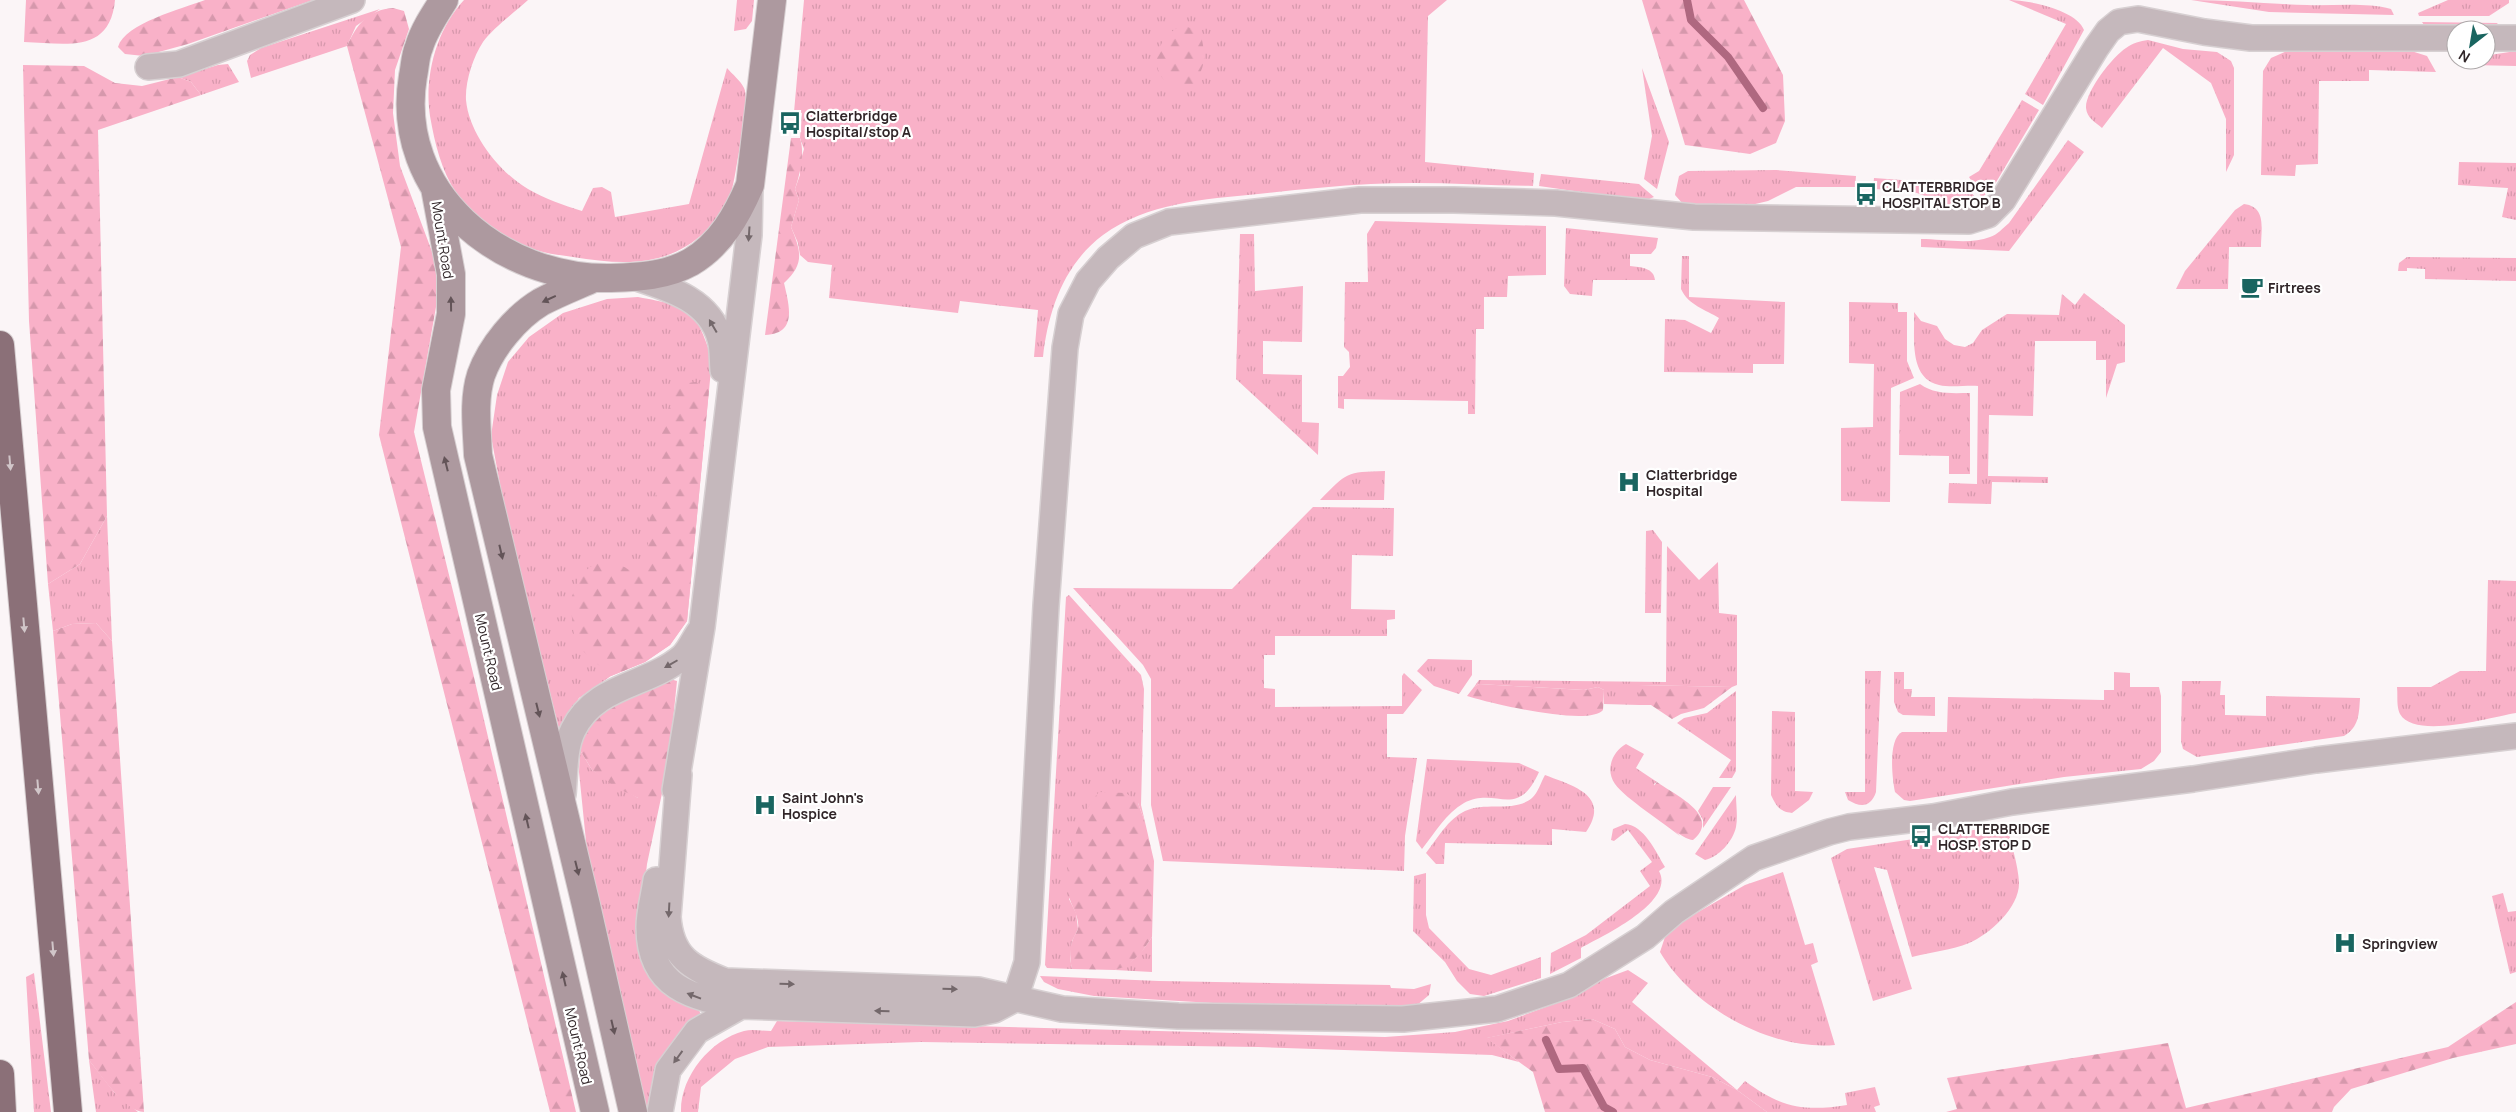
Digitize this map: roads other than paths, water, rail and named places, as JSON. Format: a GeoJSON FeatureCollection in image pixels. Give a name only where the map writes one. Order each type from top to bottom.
{"type":"FeatureCollection","features":[{"type":"Feature","properties":{"kind":"highway"},"geometry":{"type":"LineString","coordinates":[[0,345],[68,1112]]}},
{"type":"Feature","properties":{"kind":"highway"},"geometry":{"type":"LineString","coordinates":[[0,1074],[2,1112]]}},
{"type":"Feature","properties":{"kind":"main road"},"geometry":{"type":"LineString","coordinates":[[441,1],[418,47],[410,93],[412,128],[419,157],[434,188],[452,211],[475,234],[510,255],[538,266],[570,275],[594,278],[634,277],[669,273],[692,261],[722,237],[739,211],[750,185],[772,0]]}},
{"type":"Feature","properties":{"kind":"main road","name":"Mount Road"},"geometry":{"type":"LineString","coordinates":[[434,188],[451,284],[451,314],[436,390],[436,427],[595,1112]]}},
{"type":"Feature","properties":{"kind":"main road"},"geometry":{"type":"LineString","coordinates":[[594,278],[540,303],[515,324],[495,348],[481,376],[476,412],[478,455],[633,1112]]}},
{"type":"Feature","properties":{"kind":"street"},"geometry":{"type":"LineString","coordinates":[[148,67],[179,64],[352,0]]}},
{"type":"Feature","properties":{"kind":"street"},"geometry":{"type":"LineString","coordinates":[[750,185],[749,235],[702,627],[679,775],[655,886],[649,925],[650,947],[657,964],[670,981],[685,992],[704,1000],[741,1006],[974,1014],[994,1010],[1015,999],[1027,962],[1046,606],[1065,348],[1071,314],[1088,281],[1108,258],[1134,236],[1169,222],[1360,200],[1556,203],[1694,217],[1968,221],[1988,214],[2003,200],[2096,48],[2108,31],[2119,22],[2138,19],[2204,32],[2251,38],[2446,38]]}},
{"type":"Feature","properties":{"kind":"street"},"geometry":{"type":"LineString","coordinates":[[2496,38],[2516,38]]}},
{"type":"Feature","properties":{"kind":"street"},"geometry":{"type":"LineString","coordinates":[[634,277],[678,292],[705,311],[720,338],[727,407]]}},
{"type":"Feature","properties":{"kind":"street"},"geometry":{"type":"LineString","coordinates":[[562,809],[566,757],[573,730],[595,701],[655,673],[683,656],[702,627]]}},
{"type":"Feature","properties":{"kind":"street"},"geometry":{"type":"LineString","coordinates":[[679,775],[668,917],[669,932],[676,950],[688,963],[701,972],[725,981],[978,990],[1062,1009],[1178,1016],[1402,1019],[1497,1009],[1569,985],[1645,937],[1674,912],[1754,858],[1829,832],[1849,827],[1933,817],[2012,802],[2193,779],[2316,760],[2516,736]]}},
{"type":"Feature","properties":{"kind":"street"},"geometry":{"type":"LineString","coordinates":[[660,1112],[668,1070],[697,1031],[741,1006]]}},
{"type":"Feature","properties":{"kind":"waterway"},"geometry":{"type":"LineString","coordinates":[[1687,0],[1691,20],[1728,57],[1763,108]]}},
{"type":"Feature","properties":{"kind":"waterway"},"geometry":{"type":"LineString","coordinates":[[1546,1040],[1559,1069],[1583,1068],[1604,1107],[1613,1112]]}},
{"type":"Feature","properties":{"kind":"place","name":"Clatterbridge Hospital/stop A"},"geometry":{"type":"Point","coordinates":[790,123]}},
{"type":"Feature","properties":{"kind":"place","name":"CLATTERBRIDGE HOSPITAL STOP B"},"geometry":{"type":"Point","coordinates":[1866,194]}},
{"type":"Feature","properties":{"kind":"place","name":"Firtrees"},"geometry":{"type":"Point","coordinates":[2252,287]}},
{"type":"Feature","properties":{"kind":"place","name":"Clatterbridge Hospital"},"geometry":{"type":"Point","coordinates":[1629,482]}},
{"type":"Feature","properties":{"kind":"place","name":"Saint John's Hospice"},"geometry":{"type":"Point","coordinates":[765,805]}},
{"type":"Feature","properties":{"kind":"place","name":"CLATTERBRIDGE HOSP. STOP D"},"geometry":{"type":"Point","coordinates":[1921,836]}},
{"type":"Feature","properties":{"kind":"place","name":"Springview"},"geometry":{"type":"Point","coordinates":[2345,943]}}]}
